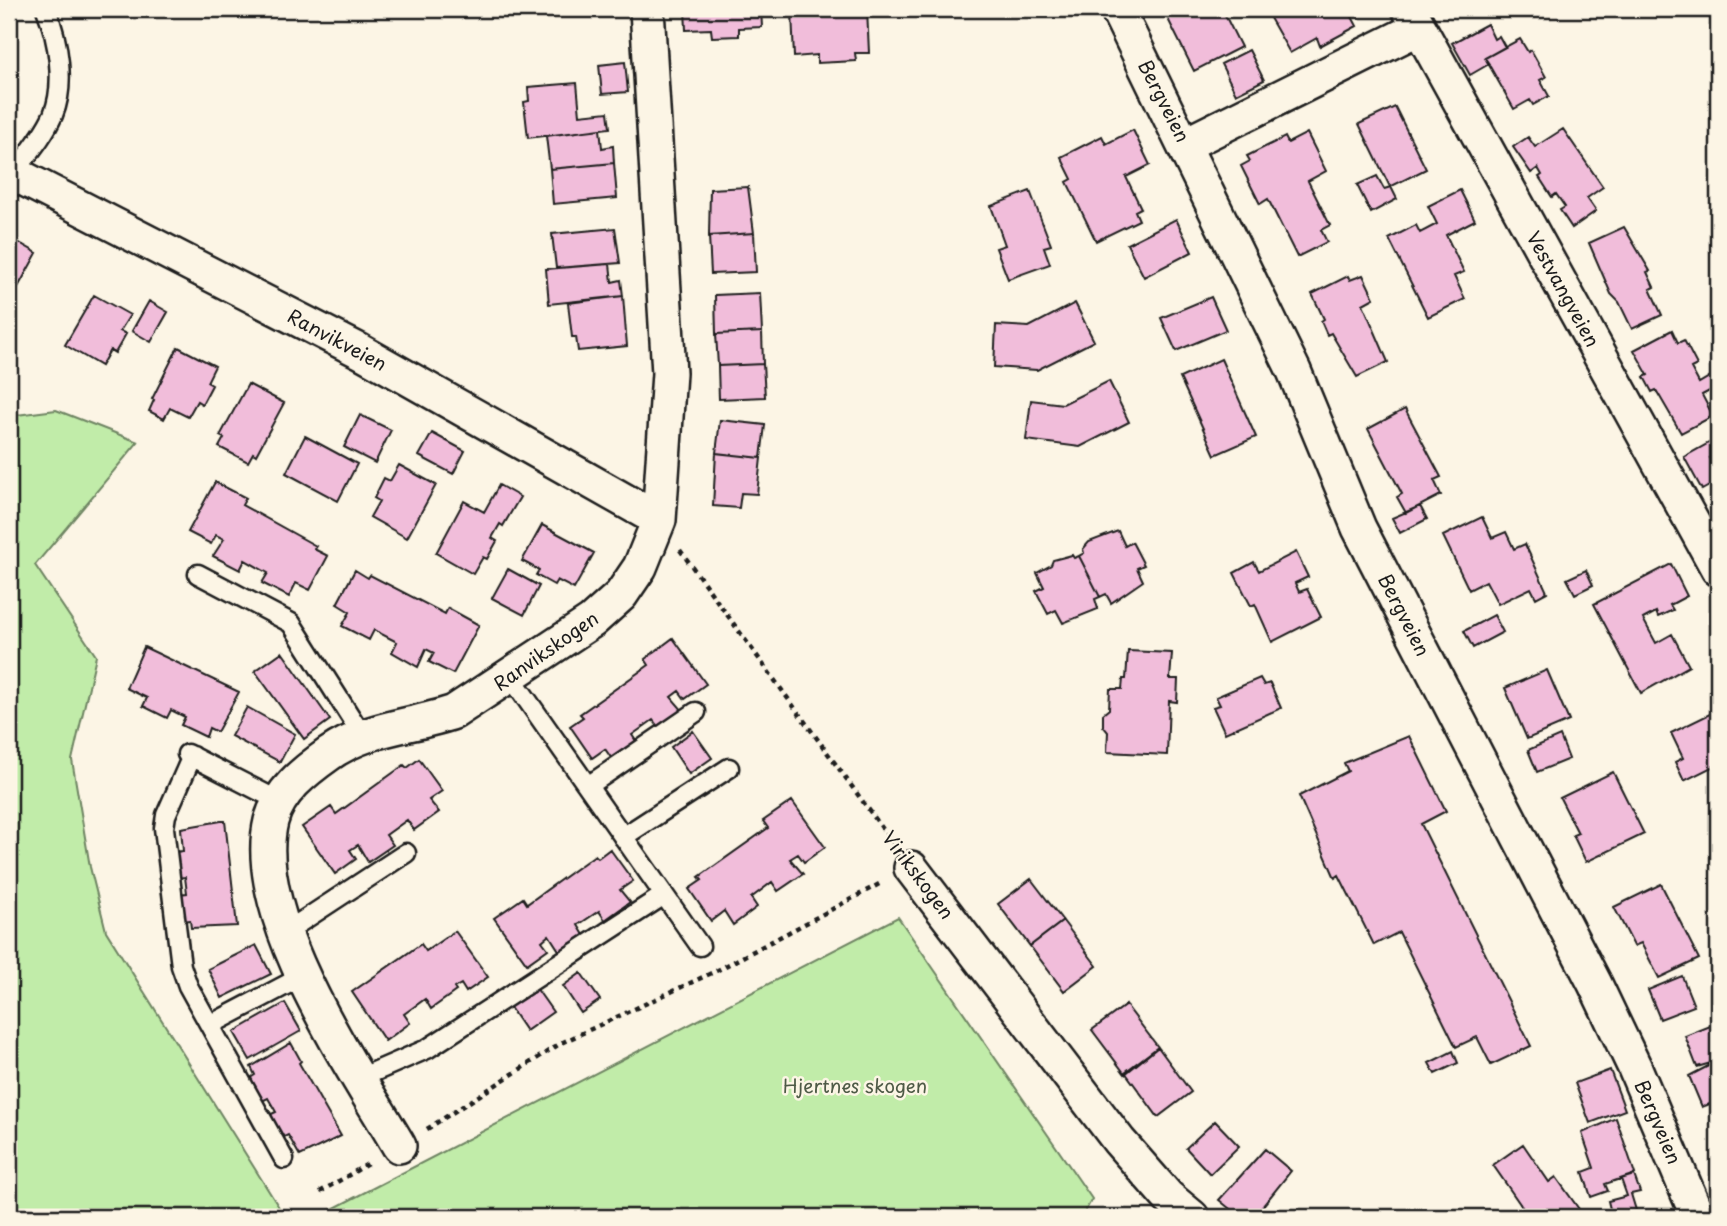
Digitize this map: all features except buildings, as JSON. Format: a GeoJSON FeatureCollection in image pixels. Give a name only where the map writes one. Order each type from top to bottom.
{"type":"FeatureCollection","features":[{"type":"Feature","properties":{"kind":"street","name":"Ranvikskogen"},"geometry":{"type":"LineString","coordinates":[[399,1146],[303,976],[284,933],[270,875],[271,821],[279,801],[292,784],[330,753],[362,735],[454,712],[511,677],[592,621],[621,595],[640,567],[659,520],[669,373],[647,9]]}},
{"type":"Feature","properties":{"kind":"street","name":"Bergveien"},"geometry":{"type":"LineString","coordinates":[[1117,9],[1186,144],[1294,371],[1359,528],[1595,984],[1634,1066],[1698,1217]]}},
{"type":"Feature","properties":{"kind":"street"},"geometry":{"type":"LineString","coordinates":[[1186,144],[1414,19]]}},
{"type":"Feature","properties":{"kind":"street","name":"Vestvangveien"},"geometry":{"type":"LineString","coordinates":[[1414,19],[1718,569]]}},
{"type":"Feature","properties":{"kind":"street","name":"Ranvikveien"},"geometry":{"type":"LineString","coordinates":[[11,172],[360,351],[659,520]]}},
{"type":"Feature","properties":{"kind":"street","name":"Virikskogen"},"geometry":{"type":"LineString","coordinates":[[911,868],[1119,1141],[1168,1197],[1192,1217]]}},
{"type":"Feature","properties":{"kind":"lane"},"geometry":{"type":"LineString","coordinates":[[11,172],[54,114],[60,84],[57,54],[46,9]]}},
{"type":"Feature","properties":{"kind":"lane"},"geometry":{"type":"LineString","coordinates":[[198,574],[291,623],[362,735]]}},
{"type":"Feature","properties":{"kind":"lane"},"geometry":{"type":"LineString","coordinates":[[511,677],[700,946]]}},
{"type":"Feature","properties":{"kind":"lane"},"geometry":{"type":"LineString","coordinates":[[588,786],[696,712]]}},
{"type":"Feature","properties":{"kind":"lane"},"geometry":{"type":"LineString","coordinates":[[279,801],[189,755],[166,815],[164,828],[181,966],[284,1160]]}},
{"type":"Feature","properties":{"kind":"lane"},"geometry":{"type":"LineString","coordinates":[[624,837],[729,768]]}},
{"type":"Feature","properties":{"kind":"lane"},"geometry":{"type":"LineString","coordinates":[[284,933],[314,917],[406,853]]}},
{"type":"Feature","properties":{"kind":"lane"},"geometry":{"type":"LineString","coordinates":[[360,1078],[426,1049],[664,895]]}},
{"type":"Feature","properties":{"kind":"lane"},"geometry":{"type":"LineString","coordinates":[[210,1025],[303,976]]}},
{"type":"Feature","properties":{"kind":"path","name":"Virikskogen"},"geometry":{"type":"LineString","coordinates":[[659,520],[911,868]]}},
{"type":"Feature","properties":{"kind":"path"},"geometry":{"type":"LineString","coordinates":[[320,1192],[399,1146],[561,1043],[716,971],[911,868]]}},
{"type":"Feature","properties":{"kind":"green space"},"geometry":{"type":"Polygon","coordinates":[[[56,410],[138,442],[35,565],[96,656],[72,760],[90,867],[106,931],[285,1217],[9,1217],[9,416],[56,410]]]}},
{"type":"Feature","properties":{"kind":"green space","name":"Hjertnes skogen"},"geometry":{"type":"Polygon","coordinates":[[[898,917],[1092,1199],[1082,1217],[317,1217],[898,917]]]}}]}
